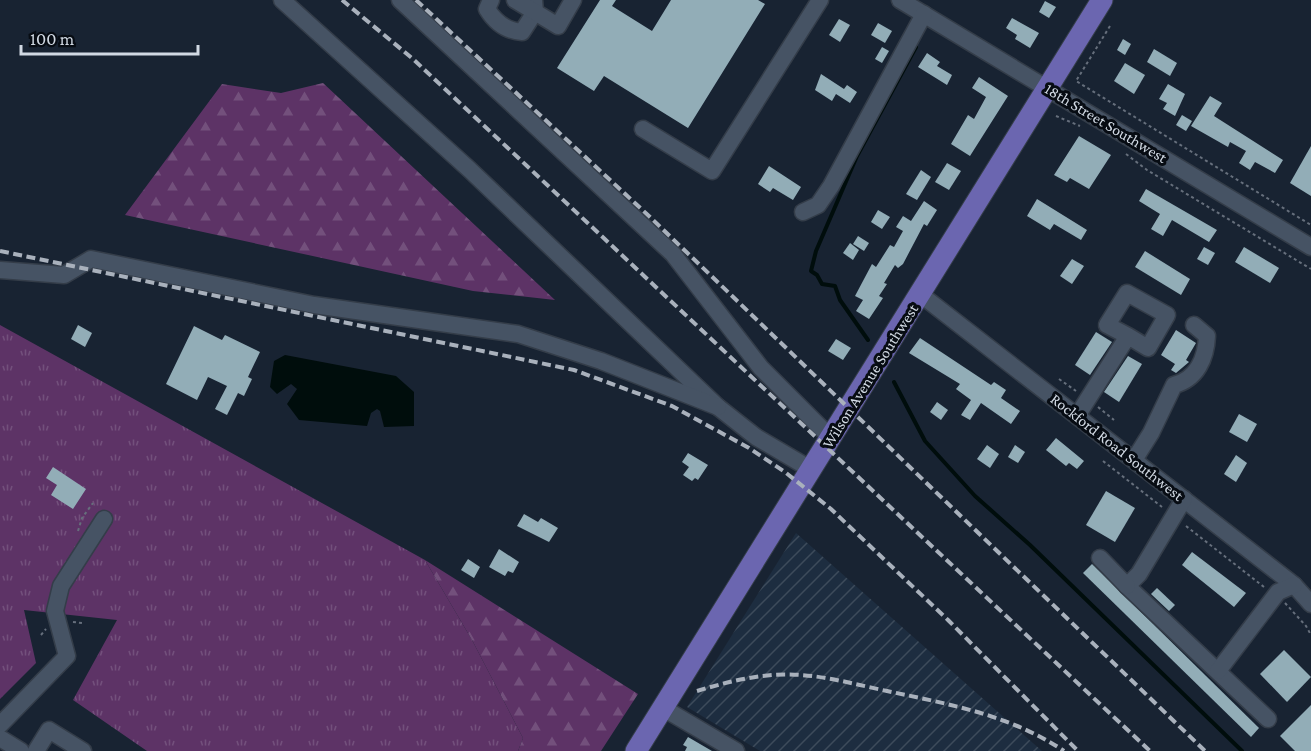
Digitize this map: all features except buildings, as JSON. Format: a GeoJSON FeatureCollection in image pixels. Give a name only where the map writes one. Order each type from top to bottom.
{"type":"FeatureCollection","features":[{"type":"Feature","properties":{"kind":"main road","name":"Wilson Avenue Southwest"},"geometry":{"type":"LineString","coordinates":[[636,751],[1102,0]]}},
{"type":"Feature","properties":{"kind":"street"},"geometry":{"type":"LineString","coordinates":[[282,0],[495,194],[718,407],[756,437],[812,470]]}},
{"type":"Feature","properties":{"kind":"street"},"geometry":{"type":"LineString","coordinates":[[400,0],[673,254],[760,368],[831,438]]}},
{"type":"Feature","properties":{"kind":"street"},"geometry":{"type":"LineString","coordinates":[[491,0],[487,9],[494,21],[513,32],[522,32],[534,6]]}},
{"type":"Feature","properties":{"kind":"street"},"geometry":{"type":"LineString","coordinates":[[515,0],[534,6],[558,26],[573,0]]}},
{"type":"Feature","properties":{"kind":"street"},"geometry":{"type":"LineString","coordinates":[[643,129],[712,171],[820,0]]}},
{"type":"Feature","properties":{"kind":"street","name":"18th Street Southwest"},"geometry":{"type":"LineString","coordinates":[[900,0],[1311,247]]}},
{"type":"Feature","properties":{"kind":"street"},"geometry":{"type":"LineString","coordinates":[[803,212],[818,205],[831,186],[924,15]]}},
{"type":"Feature","properties":{"kind":"street"},"geometry":{"type":"LineString","coordinates":[[0,270],[64,275],[91,259],[314,305],[518,334],[601,361],[718,407]]}},
{"type":"Feature","properties":{"kind":"street","name":"Rockford Road Southwest"},"geometry":{"type":"LineString","coordinates":[[920,294],[1294,585],[1311,604]]}},
{"type":"Feature","properties":{"kind":"street"},"geometry":{"type":"LineString","coordinates":[[1134,460],[1151,433],[1174,385],[1188,381],[1206,355],[1207,336],[1194,325]]}},
{"type":"Feature","properties":{"kind":"street"},"geometry":{"type":"LineString","coordinates":[[1077,416],[1128,336]]}},
{"type":"Feature","properties":{"kind":"street"},"geometry":{"type":"LineString","coordinates":[[1127,586],[1139,574],[1184,499]]}},
{"type":"Feature","properties":{"kind":"street"},"geometry":{"type":"LineString","coordinates":[[0,725],[67,656],[55,611],[61,586],[104,519]]}},
{"type":"Feature","properties":{"kind":"street"},"geometry":{"type":"LineString","coordinates":[[1100,558],[1268,718]]}},
{"type":"Feature","properties":{"kind":"street"},"geometry":{"type":"LineString","coordinates":[[1218,671],[1275,596],[1294,585]]}},
{"type":"Feature","properties":{"kind":"street"},"geometry":{"type":"LineString","coordinates":[[663,708],[736,751]]}},
{"type":"Feature","properties":{"kind":"street"},"geometry":{"type":"LineString","coordinates":[[36,751],[49,730],[83,751]]}},
{"type":"Feature","properties":{"kind":"street"},"geometry":{"type":"LineString","coordinates":[[0,738],[21,751]]}},
{"type":"Feature","properties":{"kind":"path"},"geometry":{"type":"LineString","coordinates":[[1110,26],[1076,81],[1311,225]]}},
{"type":"Feature","properties":{"kind":"path"},"geometry":{"type":"LineString","coordinates":[[1056,116],[1081,127]]}},
{"type":"Feature","properties":{"kind":"path"},"geometry":{"type":"LineString","coordinates":[[1126,153],[1147,170],[1311,269]]}},
{"type":"Feature","properties":{"kind":"path"},"geometry":{"type":"LineString","coordinates":[[1103,461],[1289,607],[1311,635]]}},
{"type":"Feature","properties":{"kind":"shaded area"},"geometry":{"type":"Polygon","coordinates":[[[285,355],[396,376],[414,392],[414,426],[384,427],[380,411],[377,409],[371,413],[367,426],[299,420],[287,404],[297,389],[291,384],[277,394],[270,387],[274,361],[285,355]]]}},
{"type":"Feature","properties":{"kind":"shaded area"},"geometry":{"type":"Polygon","coordinates":[[[796,533],[1042,751],[760,751],[687,707],[796,533]]]}},
{"type":"Feature","properties":{"kind":"green space"},"geometry":{"type":"Polygon","coordinates":[[[323,83],[555,300],[473,291],[125,215],[222,84],[281,93],[323,83]]]}},
{"type":"Feature","properties":{"kind":"green space"},"geometry":{"type":"Polygon","coordinates":[[[0,325],[425,560],[472,640],[523,738],[518,751],[147,751],[73,700],[117,620],[24,610],[36,663],[0,699],[0,325]]]}},
{"type":"Feature","properties":{"kind":"green space"},"geometry":{"type":"Polygon","coordinates":[[[425,560],[638,694],[601,751],[518,751],[523,738],[472,640],[425,560]]]}},
{"type":"Feature","properties":{"kind":"waterway"},"geometry":{"type":"LineString","coordinates":[[868,340],[840,300],[835,286],[822,284],[817,275],[811,271],[816,251],[857,156],[916,47]]}},
{"type":"Feature","properties":{"kind":"waterway"},"geometry":{"type":"LineString","coordinates":[[894,382],[925,441],[975,496],[1030,545],[1242,751]]}},
{"type":"Feature","properties":{"kind":"railway"},"geometry":{"type":"LineString","coordinates":[[342,0],[413,59],[1150,751]]}},
{"type":"Feature","properties":{"kind":"railway"},"geometry":{"type":"LineString","coordinates":[[416,0],[650,217],[1205,751]]}},
{"type":"Feature","properties":{"kind":"railway"},"geometry":{"type":"LineString","coordinates":[[0,251],[574,370],[672,406],[749,448],[785,472],[831,509],[948,620],[1078,751]]}},
{"type":"Feature","properties":{"kind":"railway"},"geometry":{"type":"LineString","coordinates":[[697,691],[761,676],[788,674],[823,678],[978,712],[1023,728],[1064,751]]}}]}
